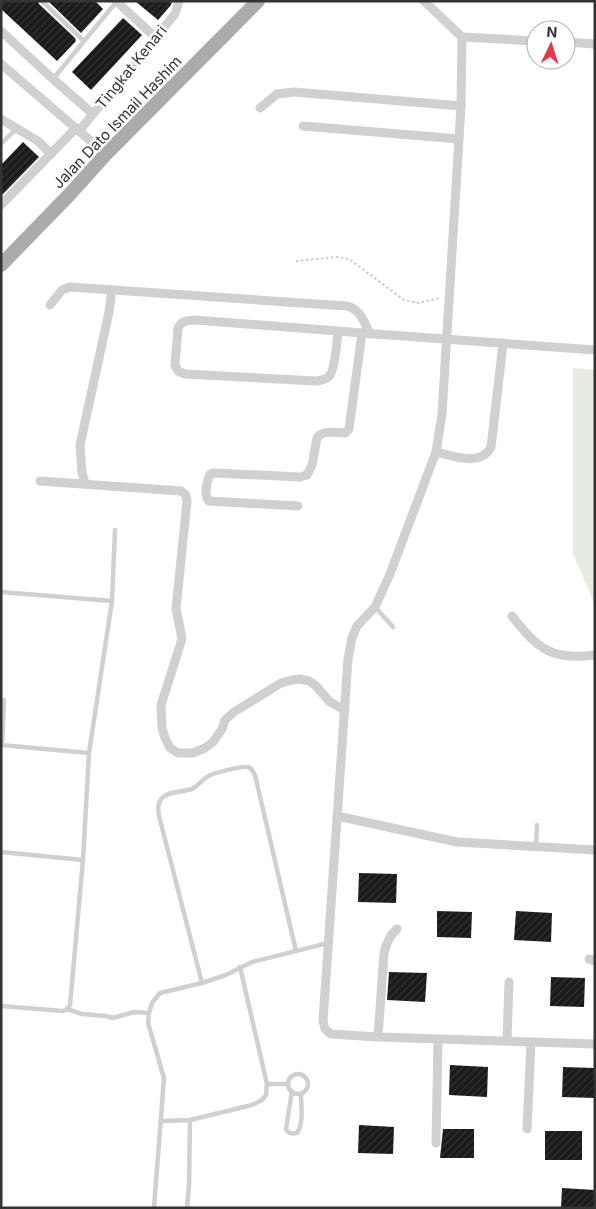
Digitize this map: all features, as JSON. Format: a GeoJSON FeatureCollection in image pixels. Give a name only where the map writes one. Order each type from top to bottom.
{"type":"FeatureCollection","features":[{"type":"Feature","properties":{"kind":"main road","name":"Jalan Dato Ismail Hashim"},"geometry":{"type":"LineString","coordinates":[[1,265],[105,155],[258,1]]}},
{"type":"Feature","properties":{"kind":"street","name":"Tingkat Kenari"},"geometry":{"type":"LineString","coordinates":[[1,205],[93,114],[175,14],[179,1]]}},
{"type":"Feature","properties":{"kind":"street"},"geometry":{"type":"LineString","coordinates":[[424,1],[462,37],[526,40]]}},
{"type":"Feature","properties":{"kind":"street"},"geometry":{"type":"LineString","coordinates":[[117,2],[155,37]]}},
{"type":"Feature","properties":{"kind":"street"},"geometry":{"type":"LineString","coordinates":[[1,31],[93,114]]}},
{"type":"Feature","properties":{"kind":"street"},"geometry":{"type":"LineString","coordinates":[[462,37],[461,106],[442,414],[436,452],[390,574],[375,607],[357,626],[352,638],[348,659],[323,1021],[325,1028],[331,1034],[595,1044]]}},
{"type":"Feature","properties":{"kind":"street"},"geometry":{"type":"LineString","coordinates":[[576,43],[595,44]]}},
{"type":"Feature","properties":{"kind":"street"},"geometry":{"type":"LineString","coordinates":[[1,64],[105,155]]}},
{"type":"Feature","properties":{"kind":"street"},"geometry":{"type":"LineString","coordinates":[[260,108],[276,94],[294,92],[461,106]]}},
{"type":"Feature","properties":{"kind":"street"},"geometry":{"type":"LineString","coordinates":[[1,119],[38,141],[51,154]]}},
{"type":"Feature","properties":{"kind":"street"},"geometry":{"type":"LineString","coordinates":[[303,126],[459,139]]}},
{"type":"Feature","properties":{"kind":"street"},"geometry":{"type":"LineString","coordinates":[[50,306],[62,290],[70,287],[353,307],[357,310],[366,334],[348,432],[320,434],[317,438],[312,465],[307,475],[300,477],[214,473],[210,474],[208,478],[206,496],[209,501],[298,506]]}},
{"type":"Feature","properties":{"kind":"street"},"geometry":{"type":"LineString","coordinates":[[84,484],[80,445],[109,312],[112,290]]}},
{"type":"Feature","properties":{"kind":"street"},"geometry":{"type":"LineString","coordinates":[[338,332],[331,375],[316,381],[185,374],[178,371],[175,365],[178,328],[184,321],[195,320],[595,350]]}},
{"type":"Feature","properties":{"kind":"street"},"geometry":{"type":"LineString","coordinates":[[436,452],[466,458],[482,457],[488,453],[491,447],[503,344]]}},
{"type":"Feature","properties":{"kind":"street"},"geometry":{"type":"LineString","coordinates":[[40,481],[181,491],[186,495],[187,501],[176,609],[182,638],[160,705],[162,728],[170,748],[184,754],[193,753],[205,748],[213,742],[222,729],[225,720],[234,712],[280,683],[292,680],[309,681],[330,702],[345,710]]}},
{"type":"Feature","properties":{"kind":"street"},"geometry":{"type":"LineString","coordinates":[[512,616],[533,642],[552,653],[577,658],[595,655]]}},
{"type":"Feature","properties":{"kind":"street"},"geometry":{"type":"LineString","coordinates":[[337,816],[457,842],[595,850]]}},
{"type":"Feature","properties":{"kind":"street"},"geometry":{"type":"LineString","coordinates":[[378,1037],[384,953],[389,938],[397,929]]}},
{"type":"Feature","properties":{"kind":"street"},"geometry":{"type":"LineString","coordinates":[[507,1041],[509,982]]}},
{"type":"Feature","properties":{"kind":"street"},"geometry":{"type":"LineString","coordinates":[[436,1143],[438,1039]]}},
{"type":"Feature","properties":{"kind":"street"},"geometry":{"type":"LineString","coordinates":[[527,1129],[531,1042]]}},
{"type":"Feature","properties":{"kind":"lane"},"geometry":{"type":"LineString","coordinates":[[42,1],[84,41]]}},
{"type":"Feature","properties":{"kind":"lane"},"geometry":{"type":"LineString","coordinates":[[52,79],[117,2]]}},
{"type":"Feature","properties":{"kind":"lane"},"geometry":{"type":"LineString","coordinates":[[1,144],[17,128]]}},
{"type":"Feature","properties":{"kind":"lane"},"geometry":{"type":"LineString","coordinates":[[67,1009],[70,1005],[83,860],[89,753],[112,602],[115,530]]}},
{"type":"Feature","properties":{"kind":"lane"},"geometry":{"type":"LineString","coordinates":[[1,592],[112,602]]}},
{"type":"Feature","properties":{"kind":"lane"},"geometry":{"type":"LineString","coordinates":[[375,607],[393,627]]}},
{"type":"Feature","properties":{"kind":"lane"},"geometry":{"type":"LineString","coordinates":[[4,700],[1,745],[89,753]]}},
{"type":"Feature","properties":{"kind":"lane"},"geometry":{"type":"LineString","coordinates":[[202,983],[158,807],[159,802],[164,796],[197,786],[208,776],[215,773],[242,767],[252,769],[296,951]]}},
{"type":"Feature","properties":{"kind":"lane"},"geometry":{"type":"LineString","coordinates":[[536,847],[537,825]]}},
{"type":"Feature","properties":{"kind":"lane"},"geometry":{"type":"LineString","coordinates":[[1,852],[83,860]]}},
{"type":"Feature","properties":{"kind":"lane"},"geometry":{"type":"LineString","coordinates":[[154,1208],[164,1078],[148,1023],[152,1003],[160,993],[226,975],[252,962],[328,943]]}},
{"type":"Feature","properties":{"kind":"lane"},"geometry":{"type":"LineString","coordinates":[[160,1121],[190,1120],[252,1105],[262,1100],[266,1095],[267,1084],[240,967]]}},
{"type":"Feature","properties":{"kind":"lane"},"geometry":{"type":"LineString","coordinates":[[1,1006],[67,1009],[82,1014],[113,1018],[134,1012],[149,1013]]}},
{"type":"Feature","properties":{"kind":"lane"},"geometry":{"type":"LineString","coordinates":[[295,1074],[301,1074],[306,1078],[308,1084],[306,1090],[301,1094],[295,1094],[292,1091],[288,1084],[290,1078],[295,1074]]}},
{"type":"Feature","properties":{"kind":"lane"},"geometry":{"type":"LineString","coordinates":[[267,1084],[288,1084]]}},
{"type":"Feature","properties":{"kind":"lane"},"geometry":{"type":"LineString","coordinates":[[292,1091],[286,1129],[291,1134],[299,1131],[301,1122],[301,1094]]}},
{"type":"Feature","properties":{"kind":"lane"},"geometry":{"type":"LineString","coordinates":[[187,1208],[190,1120]]}},
{"type":"Feature","properties":{"kind":"path"},"geometry":{"type":"LineString","coordinates":[[296,261],[349,259],[404,300],[418,303],[450,296]]}},
{"type":"Feature","properties":{"kind":"shaded area"},"geometry":{"type":"Polygon","coordinates":[[[573,368],[595,370],[595,605],[573,553],[573,368]]]}},
{"type":"Feature","properties":{"kind":"building"},"geometry":{"type":"Polygon","coordinates":[[[1,1],[38,1],[76,41],[57,61],[1,9],[1,1]]]}},
{"type":"Feature","properties":{"kind":"building"},"geometry":{"type":"Polygon","coordinates":[[[48,1],[95,1],[103,9],[81,33],[48,1]]]}},
{"type":"Feature","properties":{"kind":"building"},"geometry":{"type":"Polygon","coordinates":[[[135,1],[172,1],[171,5],[158,20],[135,1]]]}},
{"type":"Feature","properties":{"kind":"building"},"geometry":{"type":"Polygon","coordinates":[[[123,18],[142,35],[91,90],[72,72],[123,18]]]}},
{"type":"Feature","properties":{"kind":"building"},"geometry":{"type":"Polygon","coordinates":[[[23,142],[39,157],[1,196],[1,165],[23,142]]]}},
{"type":"Feature","properties":{"kind":"building"},"geometry":{"type":"Polygon","coordinates":[[[359,873],[397,874],[396,903],[358,902],[359,873]]]}},
{"type":"Feature","properties":{"kind":"building"},"geometry":{"type":"Polygon","coordinates":[[[437,911],[472,912],[471,938],[437,937],[437,911]]]}},
{"type":"Feature","properties":{"kind":"building"},"geometry":{"type":"Polygon","coordinates":[[[516,911],[552,913],[551,942],[514,940],[516,911]]]}},
{"type":"Feature","properties":{"kind":"building"},"geometry":{"type":"Polygon","coordinates":[[[389,972],[427,973],[425,1002],[387,1000],[389,972]]]}},
{"type":"Feature","properties":{"kind":"building"},"geometry":{"type":"Polygon","coordinates":[[[551,977],[585,978],[584,1007],[550,1006],[551,977]]]}},
{"type":"Feature","properties":{"kind":"building"},"geometry":{"type":"Polygon","coordinates":[[[450,1065],[488,1067],[487,1097],[449,1095],[450,1065]]]}},
{"type":"Feature","properties":{"kind":"building"},"geometry":{"type":"Polygon","coordinates":[[[563,1067],[595,1068],[595,1098],[562,1097],[563,1067]]]}},
{"type":"Feature","properties":{"kind":"building"},"geometry":{"type":"Polygon","coordinates":[[[359,1125],[394,1127],[393,1154],[358,1153],[359,1125]]]}},
{"type":"Feature","properties":{"kind":"building"},"geometry":{"type":"Polygon","coordinates":[[[443,1129],[474,1129],[474,1158],[440,1158],[443,1129]]]}},
{"type":"Feature","properties":{"kind":"building"},"geometry":{"type":"Polygon","coordinates":[[[545,1131],[582,1131],[582,1160],[545,1160],[545,1131]]]}},
{"type":"Feature","properties":{"kind":"building"},"geometry":{"type":"Polygon","coordinates":[[[562,1188],[595,1190],[595,1208],[561,1208],[562,1188]]]}}]}
